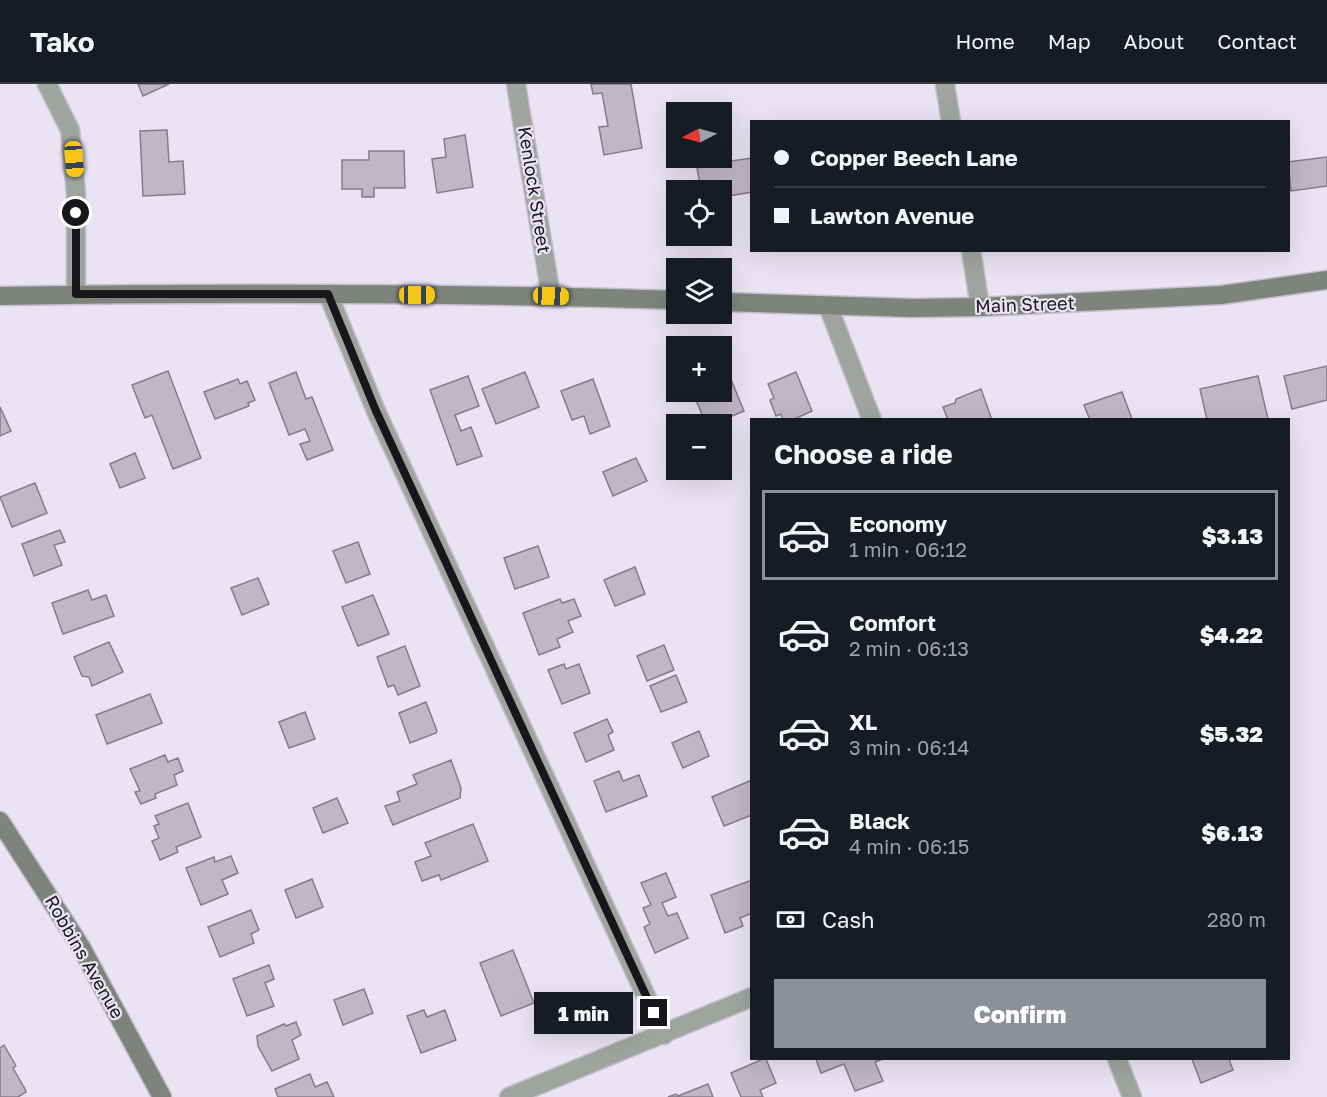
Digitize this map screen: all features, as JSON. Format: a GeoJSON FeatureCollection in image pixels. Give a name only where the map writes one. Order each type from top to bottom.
{"type":"FeatureCollection","features":[{"type":"Feature","properties":{"kind":"main road","name":"Main Street"},"geometry":{"type":"LineString","coordinates":[[732,302],[828,306],[980,307],[1221,295],[1327,280]]}},
{"type":"Feature","properties":{"kind":"main road"},"geometry":{"type":"LineString","coordinates":[[0,296],[328,294],[666,300]]}},
{"type":"Feature","properties":{"kind":"main road","name":"Robbins Avenue"},"geometry":{"type":"LineString","coordinates":[[0,821],[81,947],[162,1097]]}},
{"type":"Feature","properties":{"kind":"street"},"geometry":{"type":"LineString","coordinates":[[47,84],[70,130],[76,193],[76,294]]}},
{"type":"Feature","properties":{"kind":"street","name":"Kenlock Street"},"geometry":{"type":"LineString","coordinates":[[516,84],[551,296]]}},
{"type":"Feature","properties":{"kind":"street"},"geometry":{"type":"LineString","coordinates":[[945,84],[951,120]]}},
{"type":"Feature","properties":{"kind":"street"},"geometry":{"type":"LineString","coordinates":[[971,252],[980,307]]}},
{"type":"Feature","properties":{"kind":"street"},"geometry":{"type":"LineString","coordinates":[[328,294],[376,411],[664,1035]]}},
{"type":"Feature","properties":{"kind":"street"},"geometry":{"type":"LineString","coordinates":[[828,306],[871,418]]}},
{"type":"Feature","properties":{"kind":"street"},"geometry":{"type":"LineString","coordinates":[[509,1097],[750,998]]}},
{"type":"Feature","properties":{"kind":"street"},"geometry":{"type":"LineString","coordinates":[[1117,1060],[1132,1097]]}},
{"type":"Feature","properties":{"kind":"building"},"geometry":{"type":"Polygon","coordinates":[[[138,84],[169,84],[143,96],[138,84]]]}},
{"type":"Feature","properties":{"kind":"building"},"geometry":{"type":"Polygon","coordinates":[[[591,84],[631,84],[642,148],[604,155],[599,127],[608,126],[602,93],[593,94],[591,84]]]}},
{"type":"Feature","properties":{"kind":"building"},"geometry":{"type":"Polygon","coordinates":[[[167,130],[169,162],[183,161],[185,194],[143,196],[140,131],[167,130]]]}},
{"type":"Feature","properties":{"kind":"building"},"geometry":{"type":"Polygon","coordinates":[[[465,135],[473,187],[437,193],[432,159],[446,157],[444,139],[465,135]]]}},
{"type":"Feature","properties":{"kind":"building"},"geometry":{"type":"Polygon","coordinates":[[[369,151],[404,151],[405,188],[374,188],[374,197],[362,197],[362,189],[342,189],[342,160],[369,160],[369,151]]]}},
{"type":"Feature","properties":{"kind":"building"},"geometry":{"type":"Polygon","coordinates":[[[1327,157],[1327,186],[1291,191],[1290,162],[1327,157]]]}},
{"type":"Feature","properties":{"kind":"building"},"geometry":{"type":"Polygon","coordinates":[[[750,158],[750,192],[732,195],[732,180],[699,180],[697,168],[732,168],[732,161],[750,158]]]}},
{"type":"Feature","properties":{"kind":"building"},"geometry":{"type":"Polygon","coordinates":[[[1327,366],[1327,400],[1292,409],[1284,376],[1327,366]]]}},
{"type":"Feature","properties":{"kind":"building"},"geometry":{"type":"Polygon","coordinates":[[[168,371],[201,458],[173,469],[152,415],[145,418],[132,385],[168,371]]]}},
{"type":"Feature","properties":{"kind":"building"},"geometry":{"type":"Polygon","coordinates":[[[296,372],[306,399],[312,397],[333,450],[307,460],[300,444],[310,441],[305,429],[289,435],[269,383],[296,372]]]}},
{"type":"Feature","properties":{"kind":"building"},"geometry":{"type":"Polygon","coordinates":[[[525,372],[539,407],[496,424],[482,389],[525,372]]]}},
{"type":"Feature","properties":{"kind":"building"},"geometry":{"type":"Polygon","coordinates":[[[796,372],[812,411],[796,418],[782,418],[781,414],[776,416],[770,400],[774,398],[768,384],[796,372]]]}},
{"type":"Feature","properties":{"kind":"building"},"geometry":{"type":"Polygon","coordinates":[[[468,376],[479,406],[455,415],[461,431],[471,427],[482,456],[457,465],[430,390],[468,376]]]}},
{"type":"Feature","properties":{"kind":"building"},"geometry":{"type":"Polygon","coordinates":[[[1258,376],[1268,418],[1207,418],[1200,389],[1258,376]]]}},
{"type":"Feature","properties":{"kind":"building"},"geometry":{"type":"Polygon","coordinates":[[[238,379],[240,384],[247,381],[255,400],[248,403],[249,406],[215,419],[204,392],[238,379]]]}},
{"type":"Feature","properties":{"kind":"building"},"geometry":{"type":"Polygon","coordinates":[[[593,379],[610,426],[590,434],[584,416],[572,420],[561,391],[593,379]]]}},
{"type":"Feature","properties":{"kind":"building"},"geometry":{"type":"Polygon","coordinates":[[[732,382],[744,411],[732,416],[732,414],[702,414],[697,402],[732,402],[732,382]]]}},
{"type":"Feature","properties":{"kind":"building"},"geometry":{"type":"Polygon","coordinates":[[[981,389],[991,418],[947,418],[943,407],[955,403],[956,399],[981,389]]]}},
{"type":"Feature","properties":{"kind":"building"},"geometry":{"type":"Polygon","coordinates":[[[1122,392],[1132,418],[1089,418],[1084,405],[1122,392]]]}},
{"type":"Feature","properties":{"kind":"building"},"geometry":{"type":"Polygon","coordinates":[[[0,407],[11,431],[0,436],[0,407]]]}},
{"type":"Feature","properties":{"kind":"building"},"geometry":{"type":"Polygon","coordinates":[[[135,453],[145,478],[120,488],[110,464],[135,453]]]}},
{"type":"Feature","properties":{"kind":"building"},"geometry":{"type":"Polygon","coordinates":[[[636,458],[647,481],[613,496],[603,472],[636,458]]]}},
{"type":"Feature","properties":{"kind":"building"},"geometry":{"type":"Polygon","coordinates":[[[35,483],[47,513],[12,527],[0,497],[35,483]]]}},
{"type":"Feature","properties":{"kind":"building"},"geometry":{"type":"Polygon","coordinates":[[[60,530],[65,542],[54,545],[62,565],[34,576],[22,544],[60,530]]]}},
{"type":"Feature","properties":{"kind":"building"},"geometry":{"type":"Polygon","coordinates":[[[358,542],[370,574],[346,583],[333,551],[358,542]]]}},
{"type":"Feature","properties":{"kind":"building"},"geometry":{"type":"Polygon","coordinates":[[[538,546],[549,577],[515,589],[504,558],[538,546]]]}},
{"type":"Feature","properties":{"kind":"building"},"geometry":{"type":"Polygon","coordinates":[[[635,567],[645,594],[615,606],[604,580],[635,567]]]}},
{"type":"Feature","properties":{"kind":"building"},"geometry":{"type":"Polygon","coordinates":[[[258,578],[269,604],[242,615],[231,588],[258,578]]]}},
{"type":"Feature","properties":{"kind":"building"},"geometry":{"type":"Polygon","coordinates":[[[88,590],[92,600],[106,595],[114,616],[63,634],[52,603],[88,590]]]}},
{"type":"Feature","properties":{"kind":"building"},"geometry":{"type":"Polygon","coordinates":[[[373,595],[389,634],[358,646],[342,607],[373,595]]]}},
{"type":"Feature","properties":{"kind":"building"},"geometry":{"type":"Polygon","coordinates":[[[560,599],[562,603],[574,599],[581,616],[568,621],[573,632],[557,639],[560,647],[539,655],[523,613],[560,599]]]}},
{"type":"Feature","properties":{"kind":"building"},"geometry":{"type":"Polygon","coordinates":[[[109,642],[123,672],[92,686],[89,677],[82,676],[74,657],[109,642]]]}},
{"type":"Feature","properties":{"kind":"building"},"geometry":{"type":"Polygon","coordinates":[[[664,645],[674,670],[647,681],[637,656],[664,645]]]}},
{"type":"Feature","properties":{"kind":"building"},"geometry":{"type":"Polygon","coordinates":[[[405,646],[420,686],[398,695],[394,685],[388,687],[377,657],[405,646]]]}},
{"type":"Feature","properties":{"kind":"building"},"geometry":{"type":"Polygon","coordinates":[[[564,664],[566,669],[579,664],[590,693],[562,704],[548,670],[564,664]]]}},
{"type":"Feature","properties":{"kind":"building"},"geometry":{"type":"Polygon","coordinates":[[[676,675],[687,702],[661,712],[650,686],[676,675]]]}},
{"type":"Feature","properties":{"kind":"building"},"geometry":{"type":"Polygon","coordinates":[[[150,694],[162,723],[107,744],[96,715],[150,694]]]}},
{"type":"Feature","properties":{"kind":"building"},"geometry":{"type":"Polygon","coordinates":[[[426,702],[437,731],[410,743],[399,713],[426,702]]]}},
{"type":"Feature","properties":{"kind":"building"},"geometry":{"type":"Polygon","coordinates":[[[305,712],[315,739],[289,748],[279,722],[305,712]]]}},
{"type":"Feature","properties":{"kind":"building"},"geometry":{"type":"Polygon","coordinates":[[[607,719],[613,732],[608,735],[614,750],[586,762],[574,733],[607,719]]]}},
{"type":"Feature","properties":{"kind":"building"},"geometry":{"type":"Polygon","coordinates":[[[699,731],[709,756],[683,768],[672,743],[699,731]]]}},
{"type":"Feature","properties":{"kind":"building"},"geometry":{"type":"Polygon","coordinates":[[[165,755],[168,762],[178,758],[183,771],[174,775],[177,785],[155,794],[156,798],[141,804],[135,792],[140,791],[130,769],[165,755]]]}},
{"type":"Feature","properties":{"kind":"building"},"geometry":{"type":"Polygon","coordinates":[[[451,760],[461,788],[460,798],[393,825],[385,806],[400,801],[397,792],[417,784],[413,775],[451,760]]]}},
{"type":"Feature","properties":{"kind":"building"},"geometry":{"type":"Polygon","coordinates":[[[619,771],[623,781],[639,775],[647,796],[606,812],[594,781],[619,771]]]}},
{"type":"Feature","properties":{"kind":"building"},"geometry":{"type":"Polygon","coordinates":[[[750,781],[750,816],[724,826],[712,797],[750,781]]]}},
{"type":"Feature","properties":{"kind":"building"},"geometry":{"type":"Polygon","coordinates":[[[337,798],[348,823],[323,833],[313,808],[337,798]]]}},
{"type":"Feature","properties":{"kind":"building"},"geometry":{"type":"Polygon","coordinates":[[[188,803],[201,837],[176,847],[178,852],[160,860],[152,841],[159,838],[154,826],[159,824],[155,816],[188,803]]]}},
{"type":"Feature","properties":{"kind":"building"},"geometry":{"type":"Polygon","coordinates":[[[473,824],[488,861],[441,880],[439,875],[422,881],[415,862],[431,856],[425,843],[473,824]]]}},
{"type":"Feature","properties":{"kind":"building"},"geometry":{"type":"Polygon","coordinates":[[[231,856],[238,873],[222,880],[228,894],[201,905],[186,868],[214,857],[215,862],[231,856]]]}},
{"type":"Feature","properties":{"kind":"building"},"geometry":{"type":"Polygon","coordinates":[[[666,873],[676,897],[662,903],[668,916],[677,913],[688,938],[655,953],[644,927],[650,924],[643,908],[651,905],[641,883],[666,873]]]}},
{"type":"Feature","properties":{"kind":"building"},"geometry":{"type":"Polygon","coordinates":[[[312,879],[323,907],[296,918],[285,890],[312,879]]]}},
{"type":"Feature","properties":{"kind":"building"},"geometry":{"type":"Polygon","coordinates":[[[750,881],[750,914],[740,918],[743,926],[725,933],[711,895],[750,881]]]}},
{"type":"Feature","properties":{"kind":"building"},"geometry":{"type":"Polygon","coordinates":[[[251,910],[259,930],[251,934],[254,943],[220,957],[208,927],[251,910]]]}},
{"type":"Feature","properties":{"kind":"building"},"geometry":{"type":"Polygon","coordinates":[[[513,950],[534,1003],[501,1016],[480,963],[513,950]]]}},
{"type":"Feature","properties":{"kind":"building"},"geometry":{"type":"Polygon","coordinates":[[[269,965],[274,979],[265,983],[274,1006],[247,1016],[233,979],[269,965]]]}},
{"type":"Feature","properties":{"kind":"building"},"geometry":{"type":"Polygon","coordinates":[[[364,989],[373,1013],[343,1025],[334,1000],[364,989]]]}},
{"type":"Feature","properties":{"kind":"building"},"geometry":{"type":"Polygon","coordinates":[[[424,1010],[427,1017],[445,1010],[456,1040],[421,1053],[407,1016],[424,1010]]]}},
{"type":"Feature","properties":{"kind":"building"},"geometry":{"type":"Polygon","coordinates":[[[296,1022],[301,1035],[292,1040],[299,1059],[272,1071],[258,1046],[257,1036],[284,1024],[286,1026],[296,1022]]]}},
{"type":"Feature","properties":{"kind":"building"},"geometry":{"type":"Polygon","coordinates":[[[4,1045],[16,1066],[13,1068],[26,1092],[18,1097],[0,1097],[0,1048],[4,1045]]]}},
{"type":"Feature","properties":{"kind":"building"},"geometry":{"type":"Polygon","coordinates":[[[761,1060],[766,1060],[776,1083],[760,1090],[763,1097],[741,1097],[731,1073],[761,1060]]]}},
{"type":"Feature","properties":{"kind":"building"},"geometry":{"type":"Polygon","coordinates":[[[816,1060],[880,1060],[875,1062],[883,1081],[855,1091],[844,1064],[821,1073],[816,1060]]]}},
{"type":"Feature","properties":{"kind":"building"},"geometry":{"type":"Polygon","coordinates":[[[1192,1060],[1229,1060],[1233,1070],[1201,1083],[1192,1060]]]}},
{"type":"Feature","properties":{"kind":"building"},"geometry":{"type":"Polygon","coordinates":[[[310,1074],[315,1087],[327,1082],[334,1097],[278,1097],[275,1089],[310,1074]]]}},
{"type":"Feature","properties":{"kind":"building"},"geometry":{"type":"Polygon","coordinates":[[[708,1084],[713,1097],[668,1097],[676,1094],[678,1096],[708,1084]]]}},
{"type":"Feature","properties":{"kind":"route"},"geometry":{"type":"LineString","coordinates":[[76,213],[76,294],[328,294],[376,411],[654,1013]]}}]}
